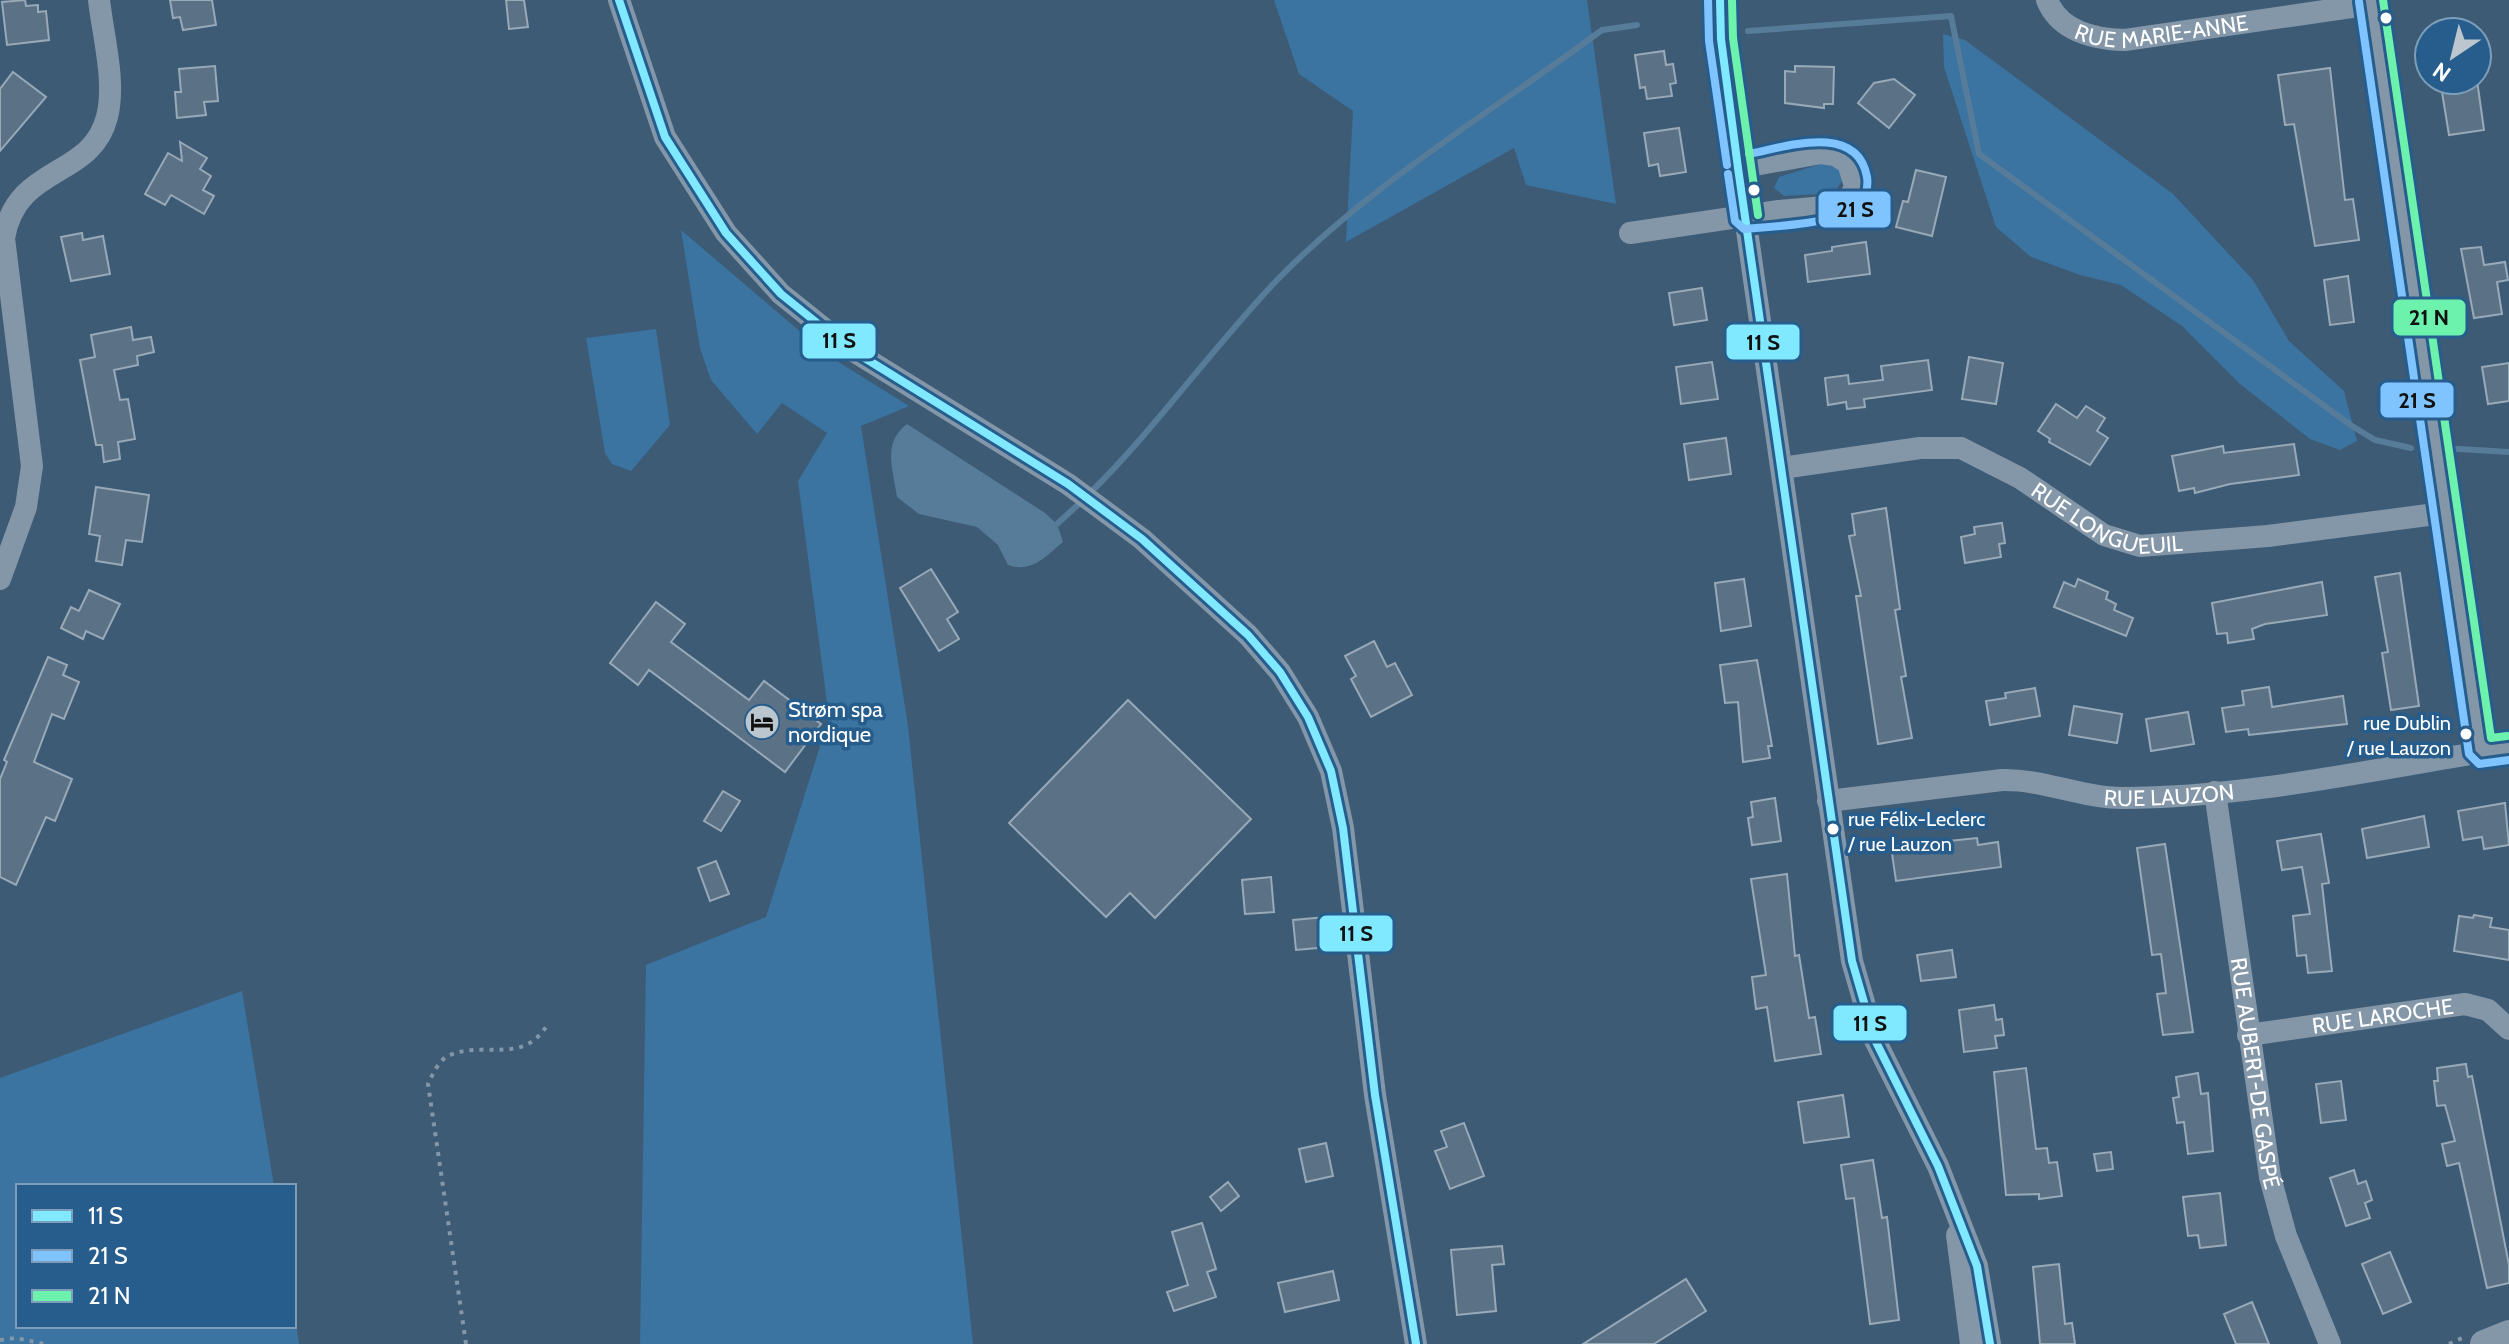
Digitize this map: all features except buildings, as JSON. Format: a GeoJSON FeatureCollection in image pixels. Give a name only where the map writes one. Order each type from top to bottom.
{"type":"FeatureCollection","features":[{"type":"Feature","properties":{"kind":"street"},"geometry":{"type":"LineString","coordinates":[[0,579],[26,507],[32,466],[4,238],[12,210],[23,194],[84,154],[104,126],[109,100],[99,0]]}},
{"type":"Feature","properties":{"kind":"street"},"geometry":{"type":"LineString","coordinates":[[619,0],[665,137],[710,210],[757,270],[803,314],[847,347],[1068,484],[1102,509],[1179,569],[1248,635],[1280,672],[1320,742],[1337,794],[1375,1095],[1416,1344]]}},
{"type":"Feature","properties":{"kind":"street"},"geometry":{"type":"LineString","coordinates":[[1720,0],[1721,39],[1738,168],[1844,922],[1869,1021],[1953,1202],[1977,1266],[1990,1344]]}},
{"type":"Feature","properties":{"kind":"street"},"geometry":{"type":"LineString","coordinates":[[2371,2],[2443,513],[2481,752]]}},
{"type":"Feature","properties":{"kind":"street","name":"RUE MARIE-ANNE"},"geometry":{"type":"LineString","coordinates":[[2051,8],[2084,34],[2125,40],[2371,2]]}},
{"type":"Feature","properties":{"kind":"street"},"geometry":{"type":"LineString","coordinates":[[1630,233],[1837,206],[1853,192],[1853,172],[1843,158],[1829,153],[1738,168]]}},
{"type":"Feature","properties":{"kind":"street","name":"RUE LONGUEUIL"},"geometry":{"type":"LineString","coordinates":[[1782,468],[1920,448],[1961,448],[2020,478],[2104,535],[2140,546],[2268,536],[2443,513]]}},
{"type":"Feature","properties":{"kind":"street","name":"RUE LAUZON"},"geometry":{"type":"LineString","coordinates":[[1828,801],[2002,780],[2029,781],[2119,798],[2215,792],[2509,748]]}},
{"type":"Feature","properties":{"kind":"street","name":"RUE AUBERT-DE GASPÉ"},"geometry":{"type":"LineString","coordinates":[[2215,792],[2259,1115],[2280,1217],[2330,1344]]}},
{"type":"Feature","properties":{"kind":"street","name":"RUE LAROCHE"},"geometry":{"type":"LineString","coordinates":[[2248,1035],[2465,1004],[2488,1010],[2509,1029]]}},
{"type":"Feature","properties":{"kind":"street"},"geometry":{"type":"LineString","coordinates":[[1953,1202],[1971,1344]]}},
{"type":"Feature","properties":{"kind":"street"},"geometry":{"type":"LineString","coordinates":[[2484,1344],[2509,1334]]}},
{"type":"Feature","properties":{"kind":"path"},"geometry":{"type":"LineString","coordinates":[[466,1344],[428,1084],[436,1068],[449,1055],[523,1048],[548,1024]]}},
{"type":"Feature","properties":{"kind":"path"},"geometry":{"type":"LineString","coordinates":[[0,1340],[16,1338],[44,1344]]}},
{"type":"Feature","properties":{"kind":"shaded area"},"geometry":{"type":"Polygon","coordinates":[[[1274,0],[1587,0],[1616,204],[1526,185],[1514,148],[1346,242],[1353,111],[1299,74],[1274,0]]]}},
{"type":"Feature","properties":{"kind":"shaded area"},"geometry":{"type":"Polygon","coordinates":[[[1943,34],[1965,40],[2173,194],[2253,280],[2289,341],[2344,391],[2357,441],[2340,450],[2310,439],[2240,384],[2182,326],[2121,285],[2080,275],[2031,257],[1996,227],[1944,67],[1943,34]]]}},
{"type":"Feature","properties":{"kind":"shaded area"},"geometry":{"type":"Polygon","coordinates":[[[1827,162],[1839,169],[1842,181],[1834,193],[1784,196],[1774,188],[1779,177],[1827,162]]]}},
{"type":"Feature","properties":{"kind":"shaded area"},"geometry":{"type":"Polygon","coordinates":[[[681,230],[829,356],[909,406],[861,426],[908,726],[973,1344],[640,1344],[646,965],[766,917],[829,718],[798,481],[827,433],[782,403],[757,434],[711,380],[700,348],[681,230]]]}},
{"type":"Feature","properties":{"kind":"shaded area"},"geometry":{"type":"Polygon","coordinates":[[[656,329],[670,425],[631,471],[612,464],[605,453],[586,338],[656,329]]]}},
{"type":"Feature","properties":{"kind":"shaded area"},"geometry":{"type":"Polygon","coordinates":[[[907,424],[1045,513],[1057,524],[1063,542],[1038,562],[1017,567],[1008,565],[998,545],[977,527],[919,514],[897,497],[892,467],[894,439],[907,424]]]}},
{"type":"Feature","properties":{"kind":"shaded area"},"geometry":{"type":"Polygon","coordinates":[[[242,991],[274,1184],[16,1184],[16,1328],[296,1328],[296,1324],[299,1344],[0,1344],[0,1078],[242,991]]]}},
{"type":"Feature","properties":{"kind":"waterway"},"geometry":{"type":"LineString","coordinates":[[1748,31],[1951,16],[1979,154],[2352,426],[2375,440],[2411,448]]}},
{"type":"Feature","properties":{"kind":"waterway"},"geometry":{"type":"LineString","coordinates":[[1089,494],[1138,442],[1278,279],[1353,211],[1435,148],[1602,30],[1637,25]]}},
{"type":"Feature","properties":{"kind":"waterway"},"geometry":{"type":"LineString","coordinates":[[2442,448],[2509,452]]}},
{"type":"Feature","properties":{"kind":"waterway"},"geometry":{"type":"LineString","coordinates":[[1057,524],[1081,502]]}},
{"type":"Feature","properties":{"kind":"transit line"},"geometry":{"type":"LineString","coordinates":[[619,0],[665,137],[726,233],[781,294],[847,347],[1068,484],[1142,539],[1248,635],[1280,672],[1308,717],[1331,771],[1343,828],[1375,1095],[1416,1344]]}},
{"type":"Feature","properties":{"kind":"transit line"},"geometry":{"type":"LineString","coordinates":[[1708,0],[1709,41],[1727,165]]}},
{"type":"Feature","properties":{"kind":"transit line"},"geometry":{"type":"LineString","coordinates":[[1720,0],[1721,39],[1738,168],[1852,961],[1875,1040],[1938,1166],[1977,1266],[1990,1344]]}},
{"type":"Feature","properties":{"kind":"transit line"},"geometry":{"type":"LineString","coordinates":[[1732,0],[1733,38],[1758,215]]}},
{"type":"Feature","properties":{"kind":"transit line"},"geometry":{"type":"LineString","coordinates":[[2383,0],[2491,738],[2507,736]]}},
{"type":"Feature","properties":{"kind":"transit line"},"geometry":{"type":"LineString","coordinates":[[2359,2],[2469,754],[2479,764],[2509,760]]}},
{"type":"Feature","properties":{"kind":"transit line"},"geometry":{"type":"LineString","coordinates":[[1728,174],[1735,221],[1744,229],[1832,218],[1854,210],[1865,195],[1867,177],[1861,160],[1849,149],[1835,144],[1800,144],[1749,154]]}},
{"type":"Feature","properties":{"kind":"place","name":"Strøm spa nordique"},"geometry":{"type":"Point","coordinates":[762,722]}},
{"type":"Feature","properties":{"kind":"place","name":"rue Dublin / rue Lauzon"},"geometry":{"type":"Point","coordinates":[2466,734]}},
{"type":"Feature","properties":{"kind":"place","name":"rue Félix-Leclerc / rue Lauzon"},"geometry":{"type":"Point","coordinates":[1833,829]}}]}
